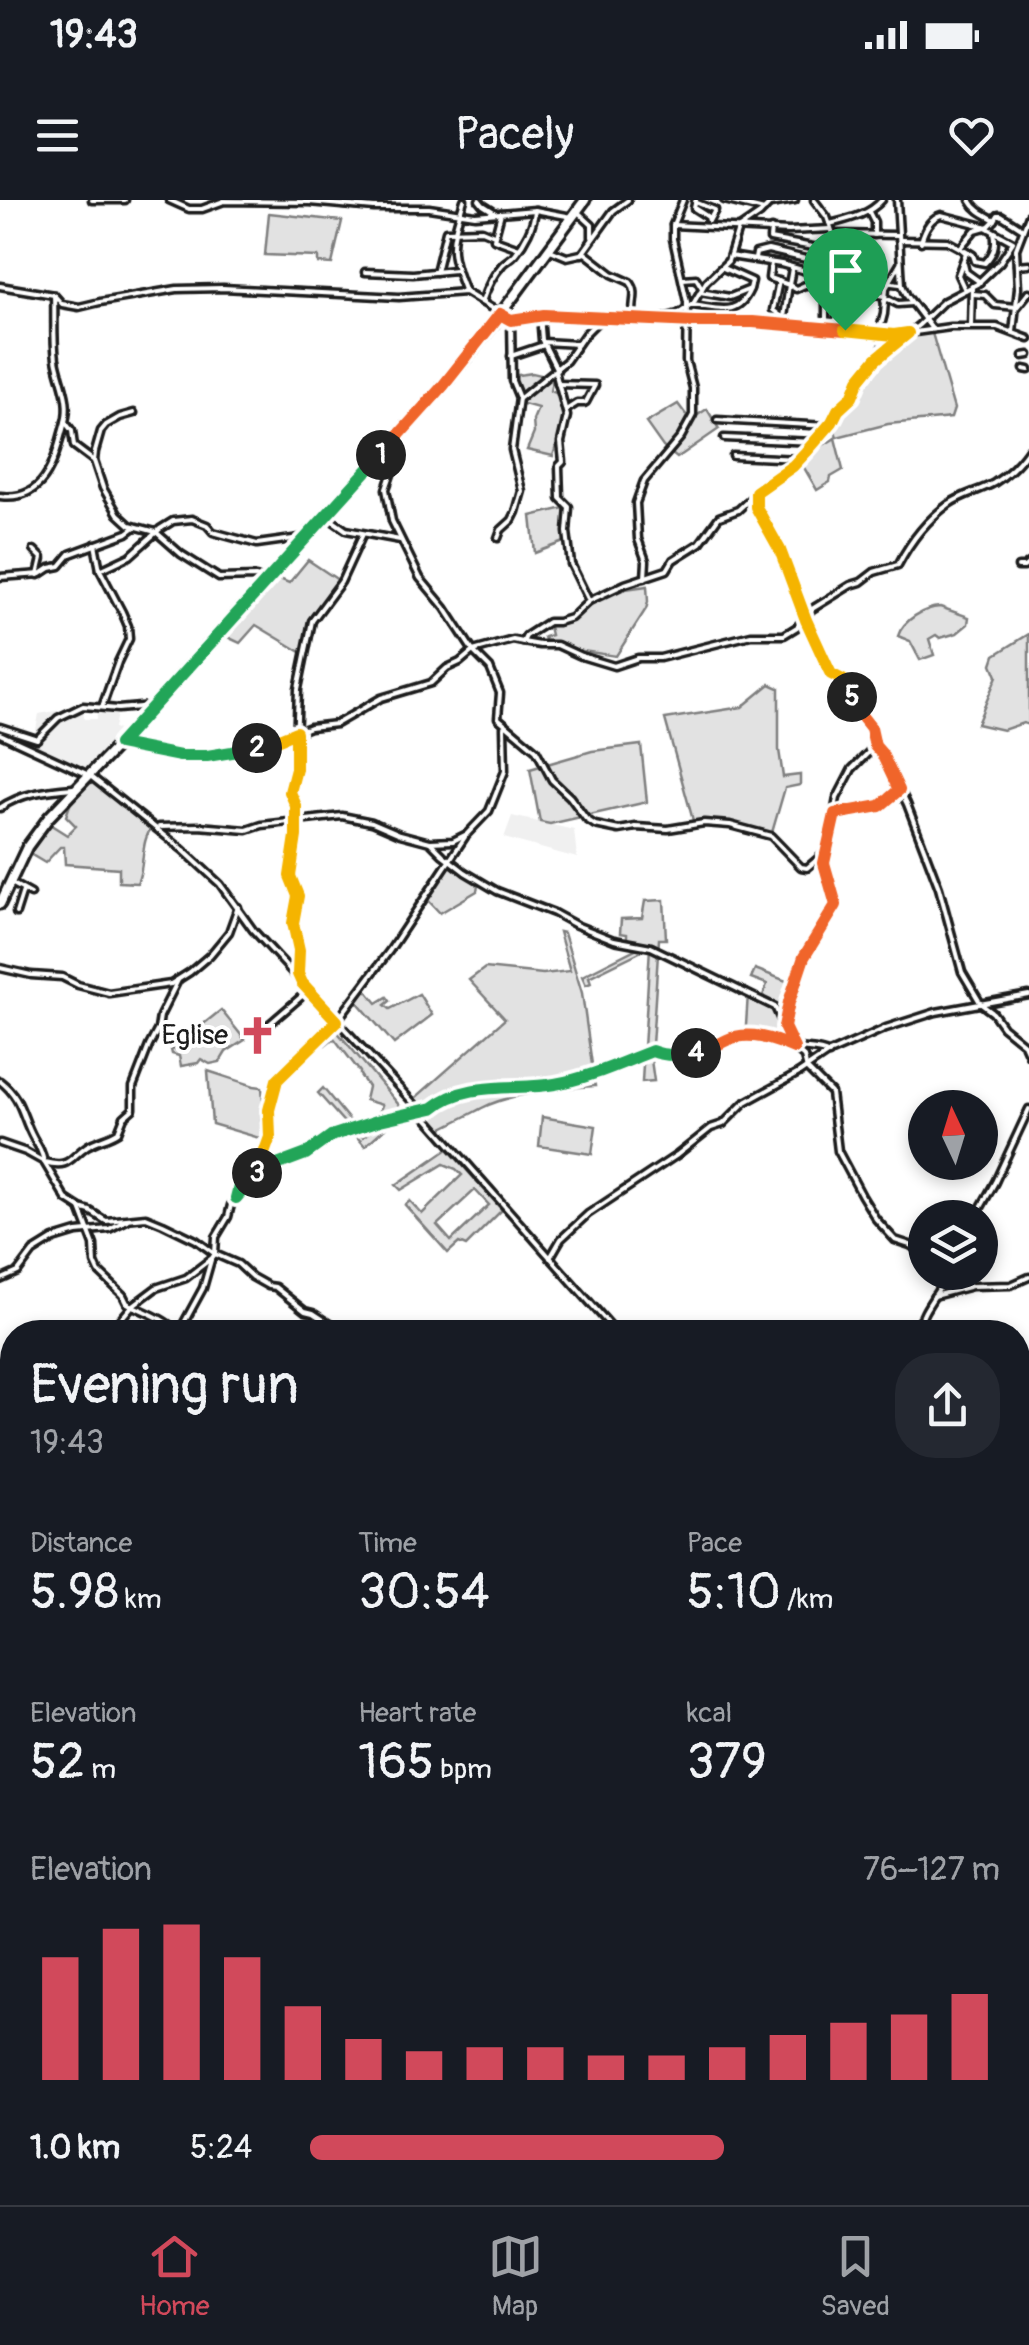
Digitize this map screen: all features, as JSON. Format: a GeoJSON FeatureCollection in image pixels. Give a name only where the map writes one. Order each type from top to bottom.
{"type":"FeatureCollection","features":[{"type":"Feature","properties":{"kind":"street"},"geometry":{"type":"LineString","coordinates":[[92,200],[125,200]]}},
{"type":"Feature","properties":{"kind":"street"},"geometry":{"type":"LineString","coordinates":[[169,200],[197,210],[223,200],[460,212],[535,210],[584,216],[592,225],[592,238]]}},
{"type":"Feature","properties":{"kind":"street"},"geometry":{"type":"LineString","coordinates":[[464,200],[452,248],[465,292]]}},
{"type":"Feature","properties":{"kind":"street"},"geometry":{"type":"LineString","coordinates":[[480,200],[483,206],[498,213]]}},
{"type":"Feature","properties":{"kind":"street"},"geometry":{"type":"LineString","coordinates":[[1,899],[32,838],[443,386],[585,200]]}},
{"type":"Feature","properties":{"kind":"street"},"geometry":{"type":"LineString","coordinates":[[582,254],[613,211],[628,200]]}},
{"type":"Feature","properties":{"kind":"street"},"geometry":{"type":"LineString","coordinates":[[645,578],[646,561],[638,539],[635,507],[644,482],[694,415],[694,388],[686,360],[690,307],[674,247],[673,226],[683,200]]}},
{"type":"Feature","properties":{"kind":"street"},"geometry":{"type":"LineString","coordinates":[[727,200],[750,203],[764,210]]}},
{"type":"Feature","properties":{"kind":"street"},"geometry":{"type":"LineString","coordinates":[[655,319],[690,307],[723,268],[738,228],[772,202],[795,200]]}},
{"type":"Feature","properties":{"kind":"street"},"geometry":{"type":"LineString","coordinates":[[815,201],[826,200]]}},
{"type":"Feature","properties":{"kind":"street"},"geometry":{"type":"LineString","coordinates":[[832,229],[868,212],[882,200]]}},
{"type":"Feature","properties":{"kind":"street"},"geometry":{"type":"LineString","coordinates":[[897,200],[902,285],[932,328]]}},
{"type":"Feature","properties":{"kind":"street"},"geometry":{"type":"LineString","coordinates":[[970,200],[977,211],[995,220]]}},
{"type":"Feature","properties":{"kind":"street"},"geometry":{"type":"LineString","coordinates":[[695,201],[715,210],[709,224],[708,217],[694,208],[695,201]]}},
{"type":"Feature","properties":{"kind":"street"},"geometry":{"type":"LineString","coordinates":[[815,201],[828,217],[836,242],[825,286],[826,329]]}},
{"type":"Feature","properties":{"kind":"street"},"geometry":{"type":"LineString","coordinates":[[897,209],[905,201]]}},
{"type":"Feature","properties":{"kind":"street"},"geometry":{"type":"LineString","coordinates":[[482,302],[501,266],[524,242],[534,223],[535,210]]}},
{"type":"Feature","properties":{"kind":"street"},"geometry":{"type":"LineString","coordinates":[[868,212],[874,222],[874,236]]}},
{"type":"Feature","properties":{"kind":"street"},"geometry":{"type":"LineString","coordinates":[[494,236],[498,213]]}},
{"type":"Feature","properties":{"kind":"street"},"geometry":{"type":"LineString","coordinates":[[523,642],[541,626],[571,618],[589,601],[666,570],[673,560],[700,543],[717,519],[738,510],[799,459],[852,397],[859,380],[876,359],[944,301],[980,282],[1014,242],[984,226],[938,215],[922,242]]}},
{"type":"Feature","properties":{"kind":"street"},"geometry":{"type":"LineString","coordinates":[[980,282],[966,272],[963,262],[962,249],[975,230],[989,226],[1000,215],[1023,229]]}},
{"type":"Feature","properties":{"kind":"street"},"geometry":{"type":"LineString","coordinates":[[1013,332],[1017,306],[1016,249],[1029,215]]}},
{"type":"Feature","properties":{"kind":"street"},"geometry":{"type":"LineString","coordinates":[[755,218],[756,229]]}},
{"type":"Feature","properties":{"kind":"street"},"geometry":{"type":"LineString","coordinates":[[673,226],[832,229],[947,242],[992,268]]}},
{"type":"Feature","properties":{"kind":"street"},"geometry":{"type":"LineString","coordinates":[[768,250],[771,229]]}},
{"type":"Feature","properties":{"kind":"street"},"geometry":{"type":"LineString","coordinates":[[436,272],[445,232],[482,230],[519,248]]}},
{"type":"Feature","properties":{"kind":"street"},"geometry":{"type":"LineString","coordinates":[[985,263],[994,252],[994,231]]}},
{"type":"Feature","properties":{"kind":"street"},"geometry":{"type":"LineString","coordinates":[[770,239],[834,251]]}},
{"type":"Feature","properties":{"kind":"street"},"geometry":{"type":"LineString","coordinates":[[836,242],[876,281]]}},
{"type":"Feature","properties":{"kind":"street"},"geometry":{"type":"LineString","coordinates":[[803,258],[806,246]]}},
{"type":"Feature","properties":{"kind":"street"},"geometry":{"type":"LineString","coordinates":[[550,250],[564,257],[586,254],[633,285],[635,318]]}},
{"type":"Feature","properties":{"kind":"street"},"geometry":{"type":"LineString","coordinates":[[755,259],[756,253],[768,250],[844,269],[858,262]]}},
{"type":"Feature","properties":{"kind":"street"},"geometry":{"type":"LineString","coordinates":[[730,256],[827,276]]}},
{"type":"Feature","properties":{"kind":"street"},"geometry":{"type":"LineString","coordinates":[[879,334],[888,281],[902,261]]}},
{"type":"Feature","properties":{"kind":"street"},"geometry":{"type":"LineString","coordinates":[[963,262],[958,275],[964,290]]}},
{"type":"Feature","properties":{"kind":"street"},"geometry":{"type":"LineString","coordinates":[[771,263],[768,278],[796,290],[805,284],[843,286],[844,269]]}},
{"type":"Feature","properties":{"kind":"street"},"geometry":{"type":"LineString","coordinates":[[1017,265],[1029,264]]}},
{"type":"Feature","properties":{"kind":"street"},"geometry":{"type":"LineString","coordinates":[[784,317],[792,267]]}},
{"type":"Feature","properties":{"kind":"street"},"geometry":{"type":"LineString","coordinates":[[690,307],[730,310],[740,306],[752,281],[723,268]]}},
{"type":"Feature","properties":{"kind":"street"},"geometry":{"type":"LineString","coordinates":[[365,272],[412,274],[456,269]]}},
{"type":"Feature","properties":{"kind":"street"},"geometry":{"type":"LineString","coordinates":[[682,279],[696,278],[701,290]]}},
{"type":"Feature","properties":{"kind":"street"},"geometry":{"type":"LineString","coordinates":[[826,329],[876,281],[902,285]]}},
{"type":"Feature","properties":{"kind":"street"},"geometry":{"type":"LineString","coordinates":[[779,282],[773,308],[795,327]]}},
{"type":"Feature","properties":{"kind":"street"},"geometry":{"type":"LineString","coordinates":[[0,286],[54,295],[62,304],[79,307],[176,290],[223,288],[399,297],[465,292],[511,320],[540,315],[753,322],[879,334],[971,326],[998,327],[1029,339]]}},
{"type":"Feature","properties":{"kind":"street"},"geometry":{"type":"LineString","coordinates":[[971,326],[972,286]]}},
{"type":"Feature","properties":{"kind":"street"},"geometry":{"type":"LineString","coordinates":[[869,287],[874,294],[894,303],[912,303]]}},
{"type":"Feature","properties":{"kind":"street"},"geometry":{"type":"LineString","coordinates":[[701,290],[730,296],[750,289]]}},
{"type":"Feature","properties":{"kind":"street"},"geometry":{"type":"LineString","coordinates":[[1017,306],[1029,292]]}},
{"type":"Feature","properties":{"kind":"street"},"geometry":{"type":"LineString","coordinates":[[973,294],[984,295],[995,304],[1017,306]]}},
{"type":"Feature","properties":{"kind":"street"},"geometry":{"type":"LineString","coordinates":[[0,496],[18,496],[40,484],[56,453],[68,412],[56,360],[54,295]]}},
{"type":"Feature","properties":{"kind":"street"},"geometry":{"type":"LineString","coordinates":[[540,315],[543,343],[556,371],[566,410],[558,489],[560,500],[569,507],[570,564],[589,601]]}},
{"type":"Feature","properties":{"kind":"street"},"geometry":{"type":"LineString","coordinates":[[589,318],[590,329]]}},
{"type":"Feature","properties":{"kind":"street"},"geometry":{"type":"LineString","coordinates":[[518,400],[566,361],[600,318]]}},
{"type":"Feature","properties":{"kind":"street"},"geometry":{"type":"LineString","coordinates":[[498,538],[512,520],[522,495],[512,450],[518,400],[512,382],[511,320]]}},
{"type":"Feature","properties":{"kind":"street"},"geometry":{"type":"LineString","coordinates":[[511,356],[543,343],[579,344]]}},
{"type":"Feature","properties":{"kind":"street"},"geometry":{"type":"LineString","coordinates":[[558,384],[595,385],[585,402],[566,410]]}},
{"type":"Feature","properties":{"kind":"street"},"geometry":{"type":"LineString","coordinates":[[134,413],[106,424],[94,461],[114,509],[125,521],[156,532],[181,554],[219,578],[256,577],[266,581]]}},
{"type":"Feature","properties":{"kind":"street"},"geometry":{"type":"LineString","coordinates":[[717,420],[828,426]]}},
{"type":"Feature","properties":{"kind":"street"},"geometry":{"type":"LineString","coordinates":[[65,422],[72,431],[74,446],[94,461]]}},
{"type":"Feature","properties":{"kind":"street"},"geometry":{"type":"LineString","coordinates":[[724,438],[814,442]]}},
{"type":"Feature","properties":{"kind":"street"},"geometry":{"type":"LineString","coordinates":[[393,442],[394,462],[386,495],[400,540],[420,578],[450,614],[473,652],[490,668],[500,692],[498,718],[536,750],[552,780],[586,819],[602,828],[619,830],[668,830],[714,822],[730,825],[771,836],[801,868],[807,868],[827,851]]}},
{"type":"Feature","properties":{"kind":"street"},"geometry":{"type":"LineString","coordinates":[[119,744],[166,754],[207,756],[252,750],[310,727],[336,724],[381,698],[433,682],[473,652],[513,640],[558,645],[614,666],[638,658],[674,656],[747,636],[784,635],[798,628],[804,616],[851,584],[898,565],[906,548],[929,520],[949,504],[995,482],[1029,450]]}},
{"type":"Feature","properties":{"kind":"street"},"geometry":{"type":"LineString","coordinates":[[733,456],[799,459]]}},
{"type":"Feature","properties":{"kind":"street"},"geometry":{"type":"LineString","coordinates":[[756,492],[756,507],[780,550],[831,674],[847,685],[919,831],[962,972],[981,1004],[1024,1044],[1029,1055]]}},
{"type":"Feature","properties":{"kind":"street"},"geometry":{"type":"LineString","coordinates":[[326,516],[340,528],[400,540]]}},
{"type":"Feature","properties":{"kind":"street"},"geometry":{"type":"LineString","coordinates":[[100,570],[130,556],[173,521],[192,519],[214,532],[257,544],[305,538]]}},
{"type":"Feature","properties":{"kind":"street"},"geometry":{"type":"LineString","coordinates":[[0,576],[38,575],[59,567],[70,554],[135,527]]}},
{"type":"Feature","properties":{"kind":"street"},"geometry":{"type":"LineString","coordinates":[[302,983],[293,923],[298,896],[290,876],[296,836],[296,806],[290,788],[296,769],[298,688],[312,621],[341,582],[363,534]]}},
{"type":"Feature","properties":{"kind":"street"},"geometry":{"type":"LineString","coordinates":[[95,544],[100,570],[128,626],[129,640],[102,706]]}},
{"type":"Feature","properties":{"kind":"street"},"geometry":{"type":"LineString","coordinates":[[34,550],[42,558],[38,575]]}},
{"type":"Feature","properties":{"kind":"street"},"geometry":{"type":"LineString","coordinates":[[1018,567],[1029,563]]}},
{"type":"Feature","properties":{"kind":"street"},"geometry":{"type":"LineString","coordinates":[[0,730],[36,739],[64,714],[83,706],[154,706]]}},
{"type":"Feature","properties":{"kind":"street"},"geometry":{"type":"LineString","coordinates":[[258,1172],[270,1137],[269,1110],[277,1080],[337,1021],[467,834],[489,811],[506,764],[503,722]]}},
{"type":"Feature","properties":{"kind":"street"},"geometry":{"type":"LineString","coordinates":[[0,730],[89,775],[220,884],[254,930],[605,1320]]}},
{"type":"Feature","properties":{"kind":"street"},"geometry":{"type":"LineString","coordinates":[[784,1027],[804,957],[836,905],[825,867],[841,786],[852,768],[875,746]]}},
{"type":"Feature","properties":{"kind":"street"},"geometry":{"type":"LineString","coordinates":[[0,808],[34,793],[78,788]]}},
{"type":"Feature","properties":{"kind":"street"},"geometry":{"type":"LineString","coordinates":[[835,814],[880,806],[899,790]]}},
{"type":"Feature","properties":{"kind":"street"},"geometry":{"type":"LineString","coordinates":[[156,828],[246,830],[262,824],[333,816],[354,817],[430,842],[467,834]]}},
{"type":"Feature","properties":{"kind":"street"},"geometry":{"type":"LineString","coordinates":[[430,842],[465,872],[510,897],[614,940],[651,947],[764,1001],[777,1010],[794,1048]]}},
{"type":"Feature","properties":{"kind":"street"},"geometry":{"type":"LineString","coordinates":[[10,882],[30,894]]}},
{"type":"Feature","properties":{"kind":"street"},"geometry":{"type":"LineString","coordinates":[[16,913],[22,890]]}},
{"type":"Feature","properties":{"kind":"street"},"geometry":{"type":"LineString","coordinates":[[0,968],[62,977],[109,993],[162,986],[178,980],[210,955],[229,932],[238,907]]}},
{"type":"Feature","properties":{"kind":"street"},"geometry":{"type":"LineString","coordinates":[[0,1143],[61,1166],[88,1146],[118,1132],[134,1106],[132,1092],[136,1080],[178,980]]}},
{"type":"Feature","properties":{"kind":"street"},"geometry":{"type":"LineString","coordinates":[[266,1028],[309,990]]}},
{"type":"Feature","properties":{"kind":"street"},"geometry":{"type":"LineString","coordinates":[[550,1258],[561,1240],[588,1214],[711,1128],[723,1124],[744,1103],[829,1054],[886,1028],[936,1012],[1029,995]]}},
{"type":"Feature","properties":{"kind":"street"},"geometry":{"type":"LineString","coordinates":[[185,1320],[202,1288],[219,1229],[231,1205],[258,1172],[306,1154],[331,1136],[433,1108],[464,1093],[555,1084],[627,1063],[652,1051],[676,1056],[703,1052],[737,1036],[766,1037],[794,1048],[804,1057],[807,1069],[831,1093],[838,1151],[874,1215],[895,1240],[908,1243]]}},
{"type":"Feature","properties":{"kind":"street"},"geometry":{"type":"LineString","coordinates":[[794,1048],[818,1048],[829,1054]]}},
{"type":"Feature","properties":{"kind":"street"},"geometry":{"type":"LineString","coordinates":[[0,1081],[22,1105],[44,1162],[66,1199],[110,1221],[151,1218],[196,1240],[213,1256],[238,1264],[252,1277],[275,1287],[302,1309],[324,1320]]}},
{"type":"Feature","properties":{"kind":"street"},"geometry":{"type":"LineString","coordinates":[[985,1200],[1029,1109]]}},
{"type":"Feature","properties":{"kind":"street"},"geometry":{"type":"LineString","coordinates":[[80,1208],[94,1244],[99,1272],[132,1306],[162,1320]]}},
{"type":"Feature","properties":{"kind":"street"},"geometry":{"type":"LineString","coordinates":[[0,1280],[18,1272],[33,1252],[54,1239],[109,1228],[132,1218]]}},
{"type":"Feature","properties":{"kind":"street"},"geometry":{"type":"LineString","coordinates":[[120,1320],[132,1306],[161,1286],[186,1278],[213,1256]]}},
{"type":"Feature","properties":{"kind":"street"},"geometry":{"type":"LineString","coordinates":[[934,1296],[972,1286],[1011,1285],[1029,1278]]}},
{"type":"Feature","properties":{"kind":"street"},"geometry":{"type":"LineString","coordinates":[[920,1320],[938,1290]]}},
{"type":"Feature","properties":{"kind":"shaded area"},"geometry":{"type":"Polygon","coordinates":[[[269,213],[342,221],[332,264],[318,263],[318,257],[265,255],[269,213]]]}},
{"type":"Feature","properties":{"kind":"shaded area"},"geometry":{"type":"Polygon","coordinates":[[[932,333],[954,409],[951,418],[888,424],[837,437],[832,422],[877,359],[878,338],[932,333]]]}},
{"type":"Feature","properties":{"kind":"shaded area"},"geometry":{"type":"Polygon","coordinates":[[[532,373],[553,378],[550,391],[559,394],[566,412],[553,456],[527,450],[538,408],[520,403],[511,376],[532,373]]]}},
{"type":"Feature","properties":{"kind":"shaded area"},"geometry":{"type":"Polygon","coordinates":[[[678,404],[690,420],[707,409],[719,429],[677,458],[663,447],[646,423],[678,404]]]}},
{"type":"Feature","properties":{"kind":"shaded area"},"geometry":{"type":"Polygon","coordinates":[[[835,438],[843,470],[817,490],[799,459],[835,438]]]}},
{"type":"Feature","properties":{"kind":"shaded area"},"geometry":{"type":"Polygon","coordinates":[[[564,508],[567,541],[535,553],[531,516],[564,508]]]}},
{"type":"Feature","properties":{"kind":"shaded area"},"geometry":{"type":"Polygon","coordinates":[[[308,560],[341,582],[312,621],[309,640],[301,652],[256,625],[240,643],[223,635],[275,577],[289,583],[308,560]]]}},
{"type":"Feature","properties":{"kind":"shaded area"},"geometry":{"type":"Polygon","coordinates":[[[647,586],[646,609],[616,656],[547,645],[544,637],[551,635],[548,622],[571,618],[589,601],[611,591],[647,586]]]}},
{"type":"Feature","properties":{"kind":"shaded area"},"geometry":{"type":"Polygon","coordinates":[[[940,607],[969,617],[968,624],[957,633],[929,639],[934,655],[920,660],[910,641],[898,636],[915,616],[940,607]]]}},
{"type":"Feature","properties":{"kind":"shaded area"},"geometry":{"type":"Polygon","coordinates":[[[1029,634],[1029,725],[1023,723],[1003,730],[977,724],[997,676],[992,664],[995,655],[1029,634]]]}},
{"type":"Feature","properties":{"kind":"shaded area"},"geometry":{"type":"Polygon","coordinates":[[[770,684],[779,688],[783,777],[800,775],[800,785],[785,788],[771,836],[730,825],[694,824],[665,719],[742,707],[770,684]]]}},
{"type":"Feature","properties":{"kind":"shaded area"},"geometry":{"type":"Polygon","coordinates":[[[102,698],[115,703],[118,709],[114,728],[127,735],[89,775],[30,748],[39,714],[61,710],[64,714],[83,706],[84,719],[97,719],[96,705],[102,706],[102,698]]]}},
{"type":"Feature","properties":{"kind":"shaded area"},"geometry":{"type":"Polygon","coordinates":[[[641,745],[647,802],[550,824],[540,822],[530,769],[592,751],[641,745]]]}},
{"type":"Feature","properties":{"kind":"shaded area"},"geometry":{"type":"Polygon","coordinates":[[[87,780],[97,780],[153,826],[146,839],[137,883],[119,882],[119,868],[65,864],[64,847],[45,863],[30,854],[48,823],[67,835],[76,826],[66,816],[73,796],[87,780]]]}},
{"type":"Feature","properties":{"kind":"shaded area"},"geometry":{"type":"Polygon","coordinates":[[[512,816],[574,830],[577,858],[504,838],[512,816]]]}},
{"type":"Feature","properties":{"kind":"shaded area"},"geometry":{"type":"Polygon","coordinates":[[[450,860],[479,879],[477,891],[440,913],[426,898],[450,860]]]}},
{"type":"Feature","properties":{"kind":"shaded area"},"geometry":{"type":"Polygon","coordinates":[[[664,900],[666,939],[659,939],[651,1060],[654,1081],[642,1082],[650,947],[589,977],[591,983],[586,985],[582,976],[641,946],[627,942],[627,934],[620,933],[621,919],[642,918],[645,901],[664,900]]]}},
{"type":"Feature","properties":{"kind":"shaded area"},"geometry":{"type":"Polygon","coordinates":[[[559,932],[564,933],[582,993],[595,1086],[507,1099],[439,1130],[413,1100],[505,1019],[469,980],[485,968],[543,974],[570,971],[559,932]]]}},
{"type":"Feature","properties":{"kind":"shaded area"},"geometry":{"type":"Polygon","coordinates":[[[755,969],[789,982],[775,1040],[745,1042],[748,993],[762,999],[767,984],[751,978],[755,969]]]}},
{"type":"Feature","properties":{"kind":"shaded area"},"geometry":{"type":"Polygon","coordinates":[[[362,985],[377,1003],[387,997],[390,1001],[385,1005],[390,1009],[419,994],[432,1015],[394,1044],[354,998],[362,985]]]}},
{"type":"Feature","properties":{"kind":"shaded area"},"geometry":{"type":"Polygon","coordinates":[[[221,1010],[245,1040],[226,1052],[220,1062],[210,1064],[201,1059],[181,1066],[179,1056],[171,1050],[188,1050],[197,1040],[193,1035],[221,1010]]]}},
{"type":"Feature","properties":{"kind":"shaded area"},"geometry":{"type":"Polygon","coordinates":[[[335,1029],[404,1111],[365,1146],[318,1093],[323,1088],[363,1137],[380,1123],[377,1118],[382,1105],[365,1100],[368,1087],[360,1072],[334,1038],[325,1045],[321,1042],[335,1029]]]}},
{"type":"Feature","properties":{"kind":"shaded area"},"geometry":{"type":"Polygon","coordinates":[[[208,1071],[262,1087],[261,1120],[266,1140],[212,1124],[208,1071]]]}},
{"type":"Feature","properties":{"kind":"shaded area"},"geometry":{"type":"Polygon","coordinates":[[[542,1117],[596,1126],[592,1154],[539,1146],[542,1117]]]}},
{"type":"Feature","properties":{"kind":"shaded area"},"geometry":{"type":"Polygon","coordinates":[[[448,1149],[502,1210],[466,1246],[459,1243],[448,1253],[405,1205],[410,1201],[422,1214],[462,1175],[444,1164],[401,1190],[396,1185],[448,1149]],[[475,1190],[437,1225],[451,1241],[489,1205],[475,1190]]]}},
{"type":"Feature","properties":{"kind":"place","name":"Eglise"},"geometry":{"type":"Point","coordinates":[258,1035]}},
{"type":"Feature","properties":{"kind":"route"},"geometry":{"type":"LineString","coordinates":[[845,330],[753,322],[544,315],[511,320],[500,314],[443,386],[119,744],[180,756],[207,756],[252,750],[296,732],[296,769],[290,785],[296,806],[296,836],[290,876],[298,896],[293,923],[298,937],[298,974],[337,1021],[277,1080],[269,1110],[270,1137],[258,1172],[239,1186],[236,1198],[258,1172],[306,1154],[331,1136],[433,1108],[464,1093],[555,1084],[627,1063],[652,1051],[676,1056],[703,1052],[737,1036],[766,1037],[794,1048],[784,1027],[789,1002],[804,957],[836,905],[824,863],[835,814],[880,806],[899,790],[847,685],[831,674],[780,550],[754,501],[756,492],[793,466],[832,422],[876,359],[908,333],[845,330]]}}]}
